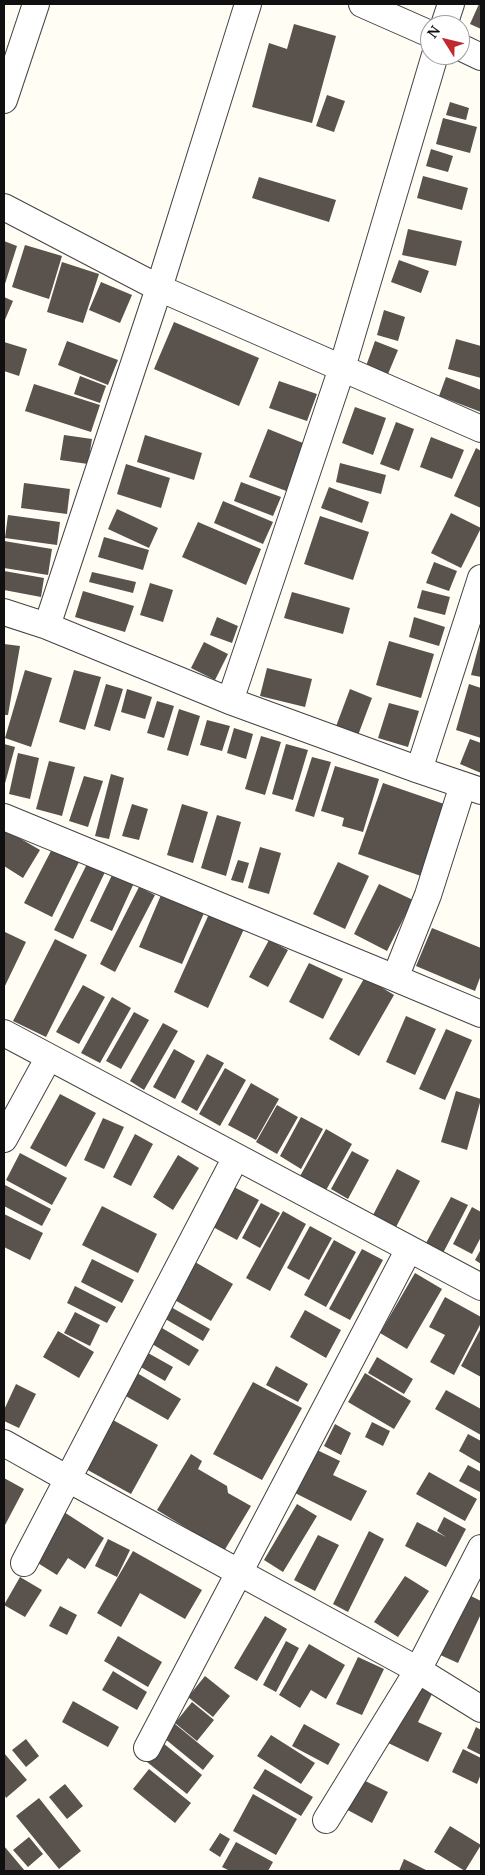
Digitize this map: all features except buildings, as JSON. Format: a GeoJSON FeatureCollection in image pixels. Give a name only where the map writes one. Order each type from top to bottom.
{"type":"FeatureCollection","features":[{"type":"Feature","properties":{"kind":"street"},"geometry":{"type":"LineString","coordinates":[[4,100],[36,4]]}},
{"type":"Feature","properties":{"kind":"street"},"geometry":{"type":"LineString","coordinates":[[47,626],[159,288],[248,4]]}},
{"type":"Feature","properties":{"kind":"street"},"geometry":{"type":"LineString","coordinates":[[362,4],[420,30]]}},
{"type":"Feature","properties":{"kind":"street"},"geometry":{"type":"LineString","coordinates":[[230,701],[342,368],[432,65]]}},
{"type":"Feature","properties":{"kind":"street"},"geometry":{"type":"LineString","coordinates":[[4,207],[159,288],[481,429]]}},
{"type":"Feature","properties":{"kind":"street"},"geometry":{"type":"LineString","coordinates":[[419,770],[481,578]]}},
{"type":"Feature","properties":{"kind":"street"},"geometry":{"type":"LineString","coordinates":[[4,612],[47,626],[230,701],[472,788],[395,978]]}},
{"type":"Feature","properties":{"kind":"street"},"geometry":{"type":"LineString","coordinates":[[4,818],[481,1014]]}},
{"type":"Feature","properties":{"kind":"street"},"geometry":{"type":"LineString","coordinates":[[4,1033],[481,1287]]}},
{"type":"Feature","properties":{"kind":"street"},"geometry":{"type":"LineString","coordinates":[[4,1139],[49,1057]]}},
{"type":"Feature","properties":{"kind":"street"},"geometry":{"type":"LineString","coordinates":[[24,1563],[236,1157]]}},
{"type":"Feature","properties":{"kind":"street"},"geometry":{"type":"LineString","coordinates":[[147,1748],[409,1249]]}},
{"type":"Feature","properties":{"kind":"street"},"geometry":{"type":"LineString","coordinates":[[4,1443],[418,1670],[481,1709]]}},
{"type":"Feature","properties":{"kind":"street"},"geometry":{"type":"LineString","coordinates":[[326,1820],[418,1670],[481,1548]]}}]}
